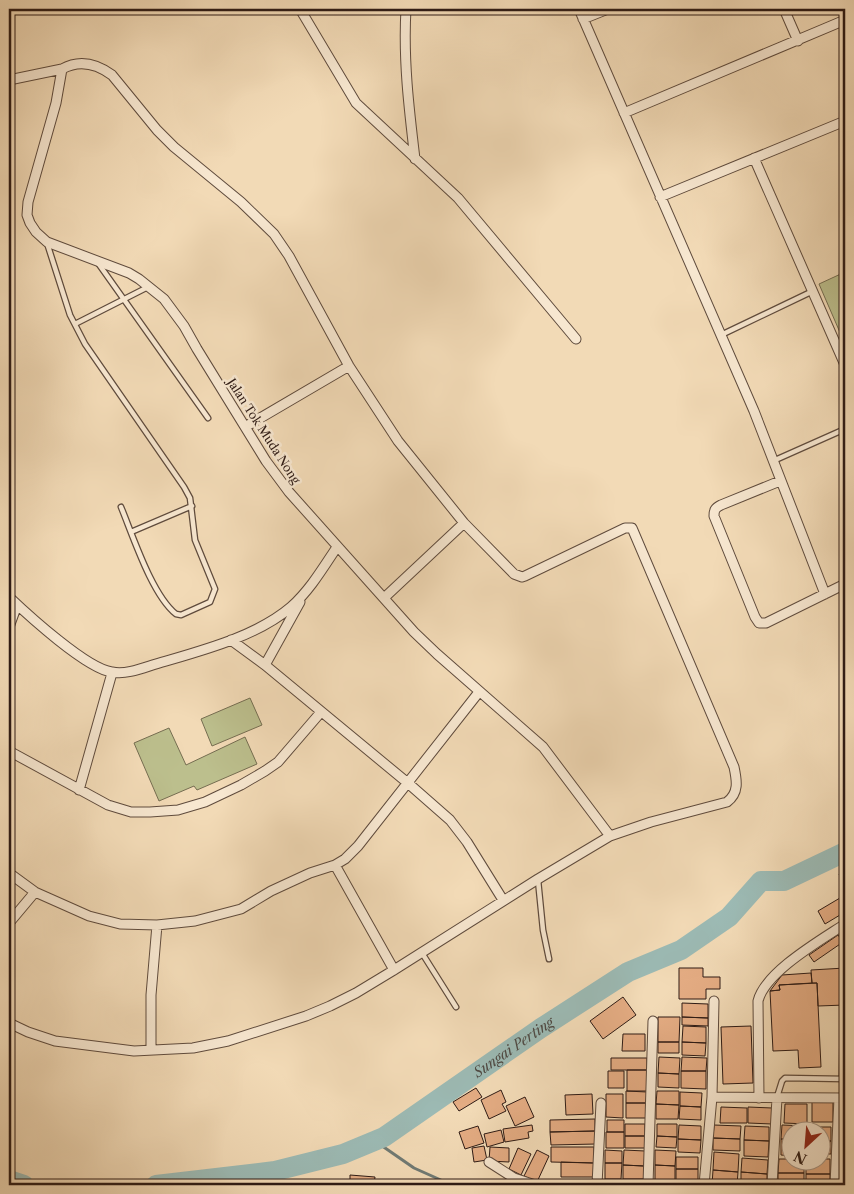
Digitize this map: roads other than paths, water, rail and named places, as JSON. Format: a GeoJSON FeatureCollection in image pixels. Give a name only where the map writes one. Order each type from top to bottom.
{"type":"FeatureCollection","features":[{"type":"Feature","properties":{"kind":"street"},"geometry":{"type":"LineString","coordinates":[[300,9],[356,103],[458,198],[576,339]]}},
{"type":"Feature","properties":{"kind":"street"},"geometry":{"type":"LineString","coordinates":[[406,9],[405,51],[415,159]]}},
{"type":"Feature","properties":{"kind":"street"},"geometry":{"type":"LineString","coordinates":[[579,9],[721,335],[824,594]]}},
{"type":"Feature","properties":{"kind":"street"},"geometry":{"type":"LineString","coordinates":[[583,19],[608,9]]}},
{"type":"Feature","properties":{"kind":"street"},"geometry":{"type":"LineString","coordinates":[[784,9],[798,41]]}},
{"type":"Feature","properties":{"kind":"street"},"geometry":{"type":"LineString","coordinates":[[624,113],[845,20]]}},
{"type":"Feature","properties":{"kind":"street"},"geometry":{"type":"LineString","coordinates":[[9,80],[62,69],[78,63],[85,63],[103,69],[112,75],[157,130],[174,147],[241,202],[274,234],[289,256],[348,366],[398,441],[464,523],[514,574],[522,576],[625,528],[633,530],[679,642],[734,767],[736,778],[734,795],[727,802],[651,822],[610,836],[503,900],[394,970],[330,1006],[297,1019],[211,1045],[193,1048],[134,1051],[55,1041],[9,1023]]}},
{"type":"Feature","properties":{"kind":"street","name":"Jalan Tok Muda Nong"},"geometry":{"type":"LineString","coordinates":[[62,69],[56,103],[28,202],[27,215],[36,232],[47,242],[61,249],[129,273],[164,299],[179,318],[266,461],[289,492],[337,547],[437,654],[543,747],[610,836]]}},
{"type":"Feature","properties":{"kind":"street"},"geometry":{"type":"LineString","coordinates":[[660,197],[845,121]]}},
{"type":"Feature","properties":{"kind":"street"},"geometry":{"type":"LineString","coordinates":[[754,158],[845,365]]}},
{"type":"Feature","properties":{"kind":"street"},"geometry":{"type":"LineString","coordinates":[[245,427],[348,366]]}},
{"type":"Feature","properties":{"kind":"street"},"geometry":{"type":"LineString","coordinates":[[780,481],[716,507],[714,511],[714,516],[755,617],[759,623],[763,624],[845,584]]}},
{"type":"Feature","properties":{"kind":"street"},"geometry":{"type":"LineString","coordinates":[[384,598],[464,523]]}},
{"type":"Feature","properties":{"kind":"street"},"geometry":{"type":"LineString","coordinates":[[265,665],[304,595],[337,547]]}},
{"type":"Feature","properties":{"kind":"street"},"geometry":{"type":"LineString","coordinates":[[9,597],[79,656],[96,667],[112,673],[134,670],[231,640],[277,617],[304,595]]}},
{"type":"Feature","properties":{"kind":"street"},"geometry":{"type":"LineString","coordinates":[[9,627],[17,605]]}},
{"type":"Feature","properties":{"kind":"street"},"geometry":{"type":"LineString","coordinates":[[231,640],[265,665],[450,820],[503,900]]}},
{"type":"Feature","properties":{"kind":"street"},"geometry":{"type":"LineString","coordinates":[[79,790],[112,673]]}},
{"type":"Feature","properties":{"kind":"street"},"geometry":{"type":"LineString","coordinates":[[9,874],[35,892],[64,906],[88,916],[120,924],[157,925],[195,921],[241,909],[271,891],[310,873],[335,865],[345,859],[409,784],[479,692]]}},
{"type":"Feature","properties":{"kind":"street"},"geometry":{"type":"LineString","coordinates":[[9,751],[108,805],[131,812],[178,810],[241,785],[278,762],[321,712]]}},
{"type":"Feature","properties":{"kind":"street"},"geometry":{"type":"LineString","coordinates":[[335,865],[394,970]]}},
{"type":"Feature","properties":{"kind":"street"},"geometry":{"type":"LineString","coordinates":[[9,923],[35,892]]}},
{"type":"Feature","properties":{"kind":"street"},"geometry":{"type":"LineString","coordinates":[[759,1098],[758,1002],[762,991],[786,966],[845,924]]}},
{"type":"Feature","properties":{"kind":"street"},"geometry":{"type":"LineString","coordinates":[[151,1050],[151,995],[157,925]]}},
{"type":"Feature","properties":{"kind":"street"},"geometry":{"type":"LineString","coordinates":[[704,1185],[712,1097],[714,1001]]}},
{"type":"Feature","properties":{"kind":"street"},"geometry":{"type":"LineString","coordinates":[[648,1185],[653,1021]]}},
{"type":"Feature","properties":{"kind":"street"},"geometry":{"type":"LineString","coordinates":[[712,1097],[842,1098],[835,1185]]}},
{"type":"Feature","properties":{"kind":"street"},"geometry":{"type":"LineString","coordinates":[[772,1185],[777,1098]]}},
{"type":"Feature","properties":{"kind":"street"},"geometry":{"type":"LineString","coordinates":[[597,1185],[601,1104]]}},
{"type":"Feature","properties":{"kind":"street"},"geometry":{"type":"LineString","coordinates":[[489,1162],[514,1178],[535,1185]]}},
{"type":"Feature","properties":{"kind":"lane"},"geometry":{"type":"LineString","coordinates":[[47,242],[70,315],[84,344],[190,498],[195,540],[215,589],[210,602],[181,615],[176,614],[163,602],[121,507]]}},
{"type":"Feature","properties":{"kind":"lane"},"geometry":{"type":"LineString","coordinates":[[96,260],[208,418]]}},
{"type":"Feature","properties":{"kind":"lane"},"geometry":{"type":"LineString","coordinates":[[75,324],[149,286]]}},
{"type":"Feature","properties":{"kind":"lane"},"geometry":{"type":"LineString","coordinates":[[721,335],[812,291]]}},
{"type":"Feature","properties":{"kind":"lane"},"geometry":{"type":"LineString","coordinates":[[773,462],[845,429]]}},
{"type":"Feature","properties":{"kind":"lane"},"geometry":{"type":"LineString","coordinates":[[131,532],[192,506]]}},
{"type":"Feature","properties":{"kind":"lane"},"geometry":{"type":"LineString","coordinates":[[538,879],[543,930],[549,960]]}},
{"type":"Feature","properties":{"kind":"lane"},"geometry":{"type":"LineString","coordinates":[[422,952],[456,1007]]}},
{"type":"Feature","properties":{"kind":"lane"},"geometry":{"type":"LineString","coordinates":[[777,1098],[782,1081],[785,1078],[844,1079],[843,1016],[845,1011]]}},
{"type":"Feature","properties":{"kind":"waterway","name":"Sungai Perting"},"geometry":{"type":"LineString","coordinates":[[156,1185],[275,1171],[343,1154],[384,1137],[541,1028],[628,972],[681,950],[729,917],[761,881],[784,881],[845,852]]}},
{"type":"Feature","properties":{"kind":"waterway"},"geometry":{"type":"LineString","coordinates":[[375,1141],[414,1168],[452,1185]]}},
{"type":"Feature","properties":{"kind":"waterway","name":"Sungai Perting"},"geometry":{"type":"LineString","coordinates":[[9,1180],[24,1185]]}}]}
